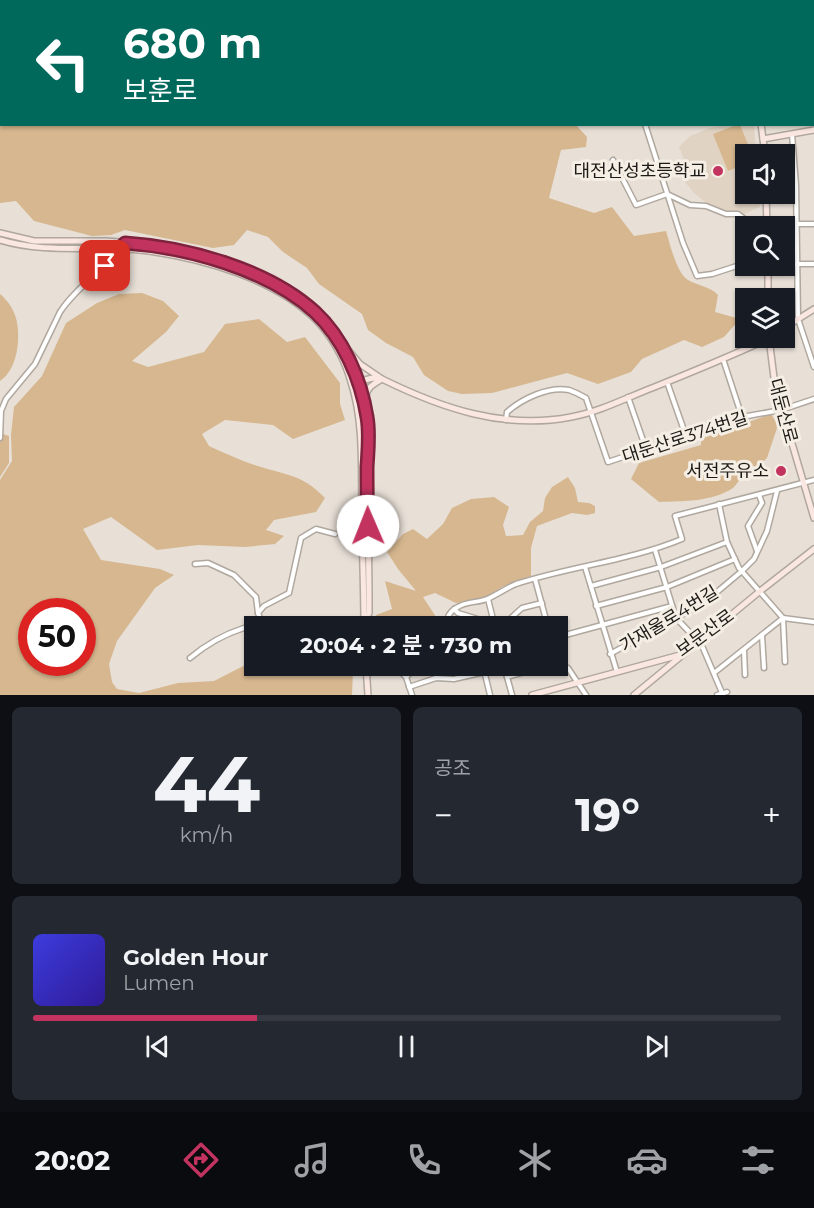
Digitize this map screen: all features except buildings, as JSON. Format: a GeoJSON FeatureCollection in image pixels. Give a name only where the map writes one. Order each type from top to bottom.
{"type":"FeatureCollection","features":[{"type":"Feature","properties":{"kind":"main road"},"geometry":{"type":"LineString","coordinates":[[761,126],[764,144]]}},
{"type":"Feature","properties":{"kind":"main road"},"geometry":{"type":"LineString","coordinates":[[763,139],[814,130]]}},
{"type":"Feature","properties":{"kind":"main road"},"geometry":{"type":"LineString","coordinates":[[0,233],[34,241],[157,245],[193,253],[250,274],[288,291],[299,299],[315,312],[360,364],[382,379],[451,408],[487,418],[549,420],[590,412],[747,348]]}},
{"type":"Feature","properties":{"kind":"main road"},"geometry":{"type":"LineString","coordinates":[[0,240],[15,245],[46,248],[146,251],[187,257],[232,272],[292,300],[316,320],[333,343],[355,383],[359,424],[364,616]]}},
{"type":"Feature","properties":{"kind":"main road"},"geometry":{"type":"LineString","coordinates":[[795,321],[814,309]]}},
{"type":"Feature","properties":{"kind":"main road"},"geometry":{"type":"LineString","coordinates":[[333,333],[342,346],[367,417]]}},
{"type":"Feature","properties":{"kind":"main road","name":"대둔산로"},"geometry":{"type":"LineString","coordinates":[[770,348],[775,386],[781,410],[814,518]]}},
{"type":"Feature","properties":{"kind":"main road"},"geometry":{"type":"LineString","coordinates":[[355,383],[373,378],[382,379]]}},
{"type":"Feature","properties":{"kind":"main road"},"geometry":{"type":"LineString","coordinates":[[368,616],[367,391],[382,379]]}},
{"type":"Feature","properties":{"kind":"main road","name":"보문산로"},"geometry":{"type":"LineString","coordinates":[[532,695],[681,655],[814,549]]}},
{"type":"Feature","properties":{"kind":"main road"},"geometry":{"type":"LineString","coordinates":[[634,695],[681,655]]}},
{"type":"Feature","properties":{"kind":"main road"},"geometry":{"type":"LineString","coordinates":[[367,676],[368,695]]}},
{"type":"Feature","properties":{"kind":"street"},"geometry":{"type":"LineString","coordinates":[[646,126],[683,243],[697,276],[735,267]]}},
{"type":"Feature","properties":{"kind":"street"},"geometry":{"type":"LineString","coordinates":[[792,134],[795,158],[798,319],[814,367]]}},
{"type":"Feature","properties":{"kind":"street"},"geometry":{"type":"LineString","coordinates":[[613,160],[636,205],[667,194],[690,205],[706,206],[726,214],[741,216]]}},
{"type":"Feature","properties":{"kind":"street"},"geometry":{"type":"LineString","coordinates":[[796,224],[814,224]]}},
{"type":"Feature","properties":{"kind":"street"},"geometry":{"type":"LineString","coordinates":[[0,445],[1,411],[6,399],[35,364],[65,304],[125,243]]}},
{"type":"Feature","properties":{"kind":"street"},"geometry":{"type":"LineString","coordinates":[[797,264],[814,264]]}},
{"type":"Feature","properties":{"kind":"street"},"geometry":{"type":"LineString","coordinates":[[723,359],[742,417]]}},
{"type":"Feature","properties":{"kind":"street"},"geometry":{"type":"LineString","coordinates":[[667,382],[686,436]]}},
{"type":"Feature","properties":{"kind":"street"},"geometry":{"type":"LineString","coordinates":[[506,420],[507,412],[527,398],[560,390],[569,390],[586,398],[590,412]]}},
{"type":"Feature","properties":{"kind":"street"},"geometry":{"type":"LineString","coordinates":[[628,397],[646,449]]}},
{"type":"Feature","properties":{"kind":"street","name":"대둔산로374번길"},"geometry":{"type":"LineString","coordinates":[[590,412],[608,462],[742,417],[781,410],[814,399]]}},
{"type":"Feature","properties":{"kind":"street"},"geometry":{"type":"LineString","coordinates":[[449,616],[454,609],[466,603],[488,599],[507,587],[655,550],[682,539],[675,516],[814,480]]}},
{"type":"Feature","properties":{"kind":"street","name":"가재울로4번길"},"geometry":{"type":"LineString","coordinates":[[610,654],[705,602],[742,571],[754,559],[767,531],[777,491]]}},
{"type":"Feature","properties":{"kind":"street"},"geometry":{"type":"LineString","coordinates":[[757,552],[748,526],[762,503],[759,495]]}},
{"type":"Feature","properties":{"kind":"street"},"geometry":{"type":"LineString","coordinates":[[719,504],[727,542],[742,571],[783,618],[814,622]]}},
{"type":"Feature","properties":{"kind":"street"},"geometry":{"type":"LineString","coordinates":[[258,613],[264,606],[289,593],[301,538],[316,529],[335,534]]}},
{"type":"Feature","properties":{"kind":"street"},"geometry":{"type":"LineString","coordinates":[[591,586],[661,567],[727,542]]}},
{"type":"Feature","properties":{"kind":"street"},"geometry":{"type":"LineString","coordinates":[[655,550],[676,618],[699,641],[723,694]]}},
{"type":"Feature","properties":{"kind":"street"},"geometry":{"type":"LineString","coordinates":[[596,606],[667,587],[735,560]]}},
{"type":"Feature","properties":{"kind":"street"},"geometry":{"type":"LineString","coordinates":[[195,564],[208,563],[234,574],[256,597],[259,616]]}},
{"type":"Feature","properties":{"kind":"street"},"geometry":{"type":"LineString","coordinates":[[585,567],[617,672]]}},
{"type":"Feature","properties":{"kind":"street"},"geometry":{"type":"LineString","coordinates":[[535,579],[545,616]]}},
{"type":"Feature","properties":{"kind":"street"},"geometry":{"type":"LineString","coordinates":[[488,599],[493,616]]}},
{"type":"Feature","properties":{"kind":"street"},"geometry":{"type":"LineString","coordinates":[[513,616],[522,608],[542,603]]}},
{"type":"Feature","properties":{"kind":"street"},"geometry":{"type":"LineString","coordinates":[[568,634],[672,606]]}},
{"type":"Feature","properties":{"kind":"street"},"geometry":{"type":"LineString","coordinates":[[454,609],[458,614],[465,616]]}},
{"type":"Feature","properties":{"kind":"street"},"geometry":{"type":"LineString","coordinates":[[714,672],[783,618]]}},
{"type":"Feature","properties":{"kind":"street"},"geometry":{"type":"LineString","coordinates":[[783,618],[785,662]]}},
{"type":"Feature","properties":{"kind":"street"},"geometry":{"type":"LineString","coordinates":[[190,658],[209,644],[244,630]]}},
{"type":"Feature","properties":{"kind":"street"},"geometry":{"type":"LineString","coordinates":[[762,635],[764,668]]}},
{"type":"Feature","properties":{"kind":"street"},"geometry":{"type":"LineString","coordinates":[[744,649],[745,675]]}},
{"type":"Feature","properties":{"kind":"street"},"geometry":{"type":"LineString","coordinates":[[568,668],[586,695]]}},
{"type":"Feature","properties":{"kind":"street"},"geometry":{"type":"LineString","coordinates":[[410,687],[436,678],[453,679],[467,676]]}},
{"type":"Feature","properties":{"kind":"street"},"geometry":{"type":"LineString","coordinates":[[486,676],[490,695]]}},
{"type":"Feature","properties":{"kind":"street"},"geometry":{"type":"LineString","coordinates":[[511,676],[507,677],[512,695]]}},
{"type":"Feature","properties":{"kind":"street"},"geometry":{"type":"LineString","coordinates":[[406,677],[412,695]]}},
{"type":"Feature","properties":{"kind":"shaded area"},"geometry":{"type":"Polygon","coordinates":[[[0,126],[577,126],[587,137],[586,147],[561,150],[549,198],[594,213],[612,207],[634,236],[666,231],[680,272],[688,280],[718,295],[715,312],[735,318],[735,325],[724,337],[702,347],[684,340],[642,359],[631,372],[598,384],[567,373],[492,393],[462,394],[448,391],[424,375],[413,357],[386,343],[368,330],[362,314],[319,284],[307,268],[283,252],[268,237],[247,230],[234,245],[213,248],[125,230],[111,235],[92,236],[34,221],[16,201],[0,203],[0,126]]]}},
{"type":"Feature","properties":{"kind":"shaded area","name":"대전산성초등학교"},"geometry":{"type":"Polygon","coordinates":[[[721,126],[754,126],[755,144],[735,144],[735,204],[760,204],[760,207],[742,215],[726,213],[709,205],[695,194],[685,182],[693,175],[679,147],[690,136],[721,126]]]}},
{"type":"Feature","properties":{"kind":"shaded area"},"geometry":{"type":"Polygon","coordinates":[[[733,126],[740,126],[748,144],[735,144],[735,168],[728,171],[713,134],[733,126]]]}},
{"type":"Feature","properties":{"kind":"shaded area"},"geometry":{"type":"Polygon","coordinates":[[[142,293],[163,301],[179,316],[166,332],[132,361],[148,367],[204,352],[225,324],[259,319],[287,342],[305,337],[340,383],[340,404],[345,420],[293,439],[273,425],[225,420],[202,434],[209,446],[245,462],[302,480],[325,498],[316,512],[274,520],[266,530],[284,536],[275,544],[245,547],[198,545],[157,550],[111,517],[83,529],[101,560],[160,569],[174,575],[155,588],[117,641],[109,664],[112,682],[117,689],[139,693],[178,683],[214,681],[244,666],[244,676],[353,676],[352,695],[0,695],[0,480],[12,461],[11,435],[14,407],[42,376],[66,323],[97,303],[119,294],[142,293]]]}},
{"type":"Feature","properties":{"kind":"shaded area"},"geometry":{"type":"Polygon","coordinates":[[[0,294],[16,318],[18,343],[11,369],[0,381],[0,294]]]}},
{"type":"Feature","properties":{"kind":"shaded area"},"geometry":{"type":"Polygon","coordinates":[[[771,414],[778,425],[767,458],[758,467],[749,465],[735,486],[725,493],[697,500],[659,502],[631,479],[639,463],[701,445],[701,439],[771,414]]]}},
{"type":"Feature","properties":{"kind":"shaded area"},"geometry":{"type":"Polygon","coordinates":[[[0,433],[9,436],[9,463],[0,477],[0,433]]]}},
{"type":"Feature","properties":{"kind":"shaded area"},"geometry":{"type":"Polygon","coordinates":[[[568,477],[575,488],[578,502],[595,506],[595,513],[587,515],[572,513],[537,526],[531,548],[531,576],[502,587],[486,598],[456,603],[435,593],[423,597],[435,616],[376,616],[392,609],[385,581],[416,591],[387,552],[403,534],[413,529],[427,539],[443,524],[452,508],[471,499],[494,497],[509,507],[503,525],[506,536],[523,535],[530,522],[543,511],[545,498],[552,487],[568,477]]]}},
{"type":"Feature","properties":{"kind":"place","name":"대전산성초등학교"},"geometry":{"type":"Point","coordinates":[718,171]}},
{"type":"Feature","properties":{"kind":"place","name":"서전주유소"},"geometry":{"type":"Point","coordinates":[781,471]}},
{"type":"Feature","properties":{"kind":"route"},"geometry":{"type":"LineString","coordinates":[[105,266],[125,243],[157,245],[193,253],[242,270],[288,291],[315,312],[342,346],[365,404],[368,426],[368,526]]}}]}
